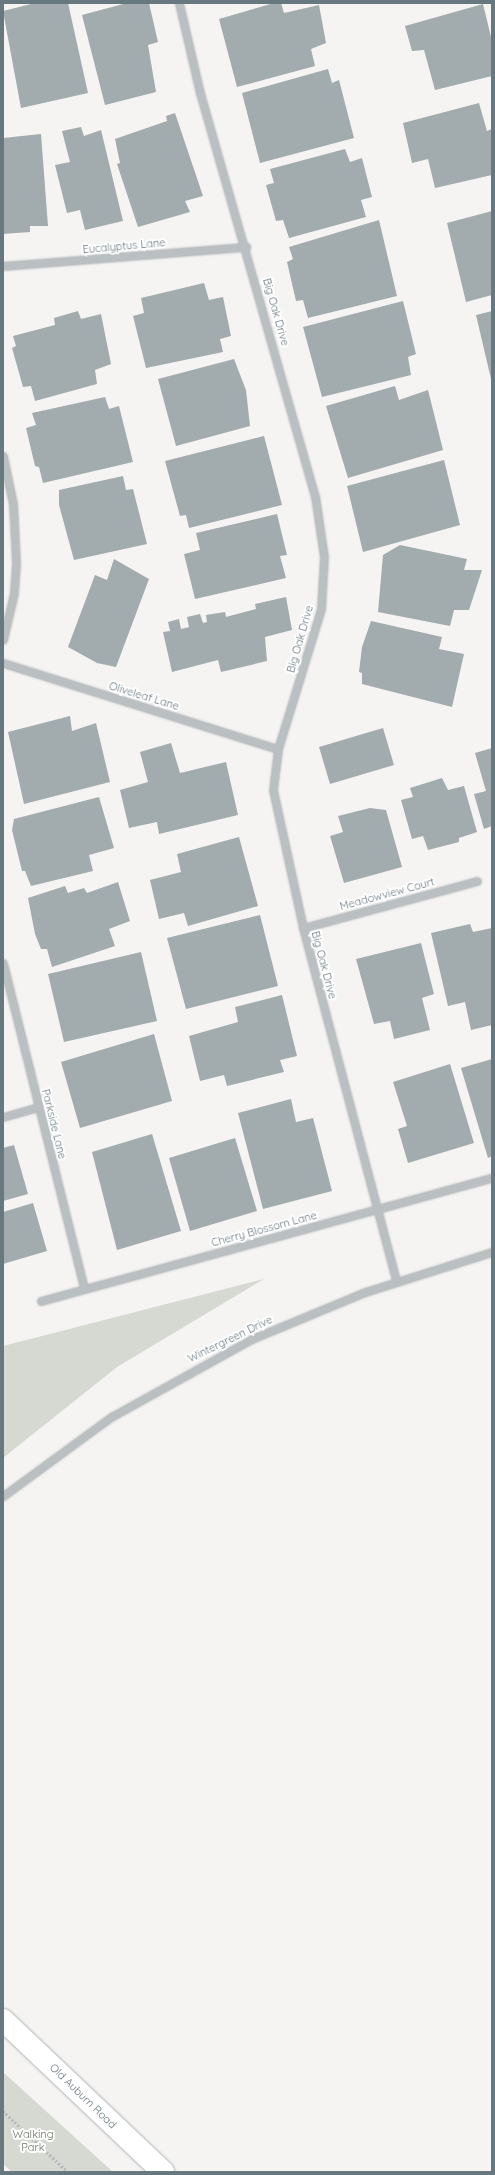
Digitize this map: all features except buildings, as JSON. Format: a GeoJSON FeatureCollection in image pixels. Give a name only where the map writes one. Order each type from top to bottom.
{"type":"FeatureCollection","features":[{"type":"Feature","properties":{"kind":"main road","name":"Old Auburn Road"},"geometry":{"type":"LineString","coordinates":[[3,2020],[163,2172]]}},
{"type":"Feature","properties":{"kind":"street","name":"Big Oak Drive"},"geometry":{"type":"LineString","coordinates":[[179,3],[200,93],[246,247],[307,464],[324,557],[322,609],[278,749],[274,802],[303,928],[376,1210],[396,1281]]}},
{"type":"Feature","properties":{"kind":"street","name":"Eucalyptus Lane"},"geometry":{"type":"LineString","coordinates":[[3,266],[246,247]]}},
{"type":"Feature","properties":{"kind":"street"},"geometry":{"type":"LineString","coordinates":[[3,456],[13,504],[16,549],[14,593],[3,640]]}},
{"type":"Feature","properties":{"kind":"street","name":"Oliveleaf Lane"},"geometry":{"type":"LineString","coordinates":[[3,663],[278,749]]}},
{"type":"Feature","properties":{"kind":"street","name":"Meadowview Court"},"geometry":{"type":"LineString","coordinates":[[303,928],[477,881]]}},
{"type":"Feature","properties":{"kind":"street","name":"Parkside Lane"},"geometry":{"type":"LineString","coordinates":[[3,964],[84,1289]]}},
{"type":"Feature","properties":{"kind":"street"},"geometry":{"type":"LineString","coordinates":[[3,1117],[38,1107]]}},
{"type":"Feature","properties":{"kind":"street","name":"Cherry Blossom Lane"},"geometry":{"type":"LineString","coordinates":[[41,1301],[492,1178]]}},
{"type":"Feature","properties":{"kind":"street","name":"Wintergreen Drive"},"geometry":{"type":"LineString","coordinates":[[3,1496],[111,1417],[202,1364],[287,1324],[396,1281],[492,1252]]}},
{"type":"Feature","properties":{"kind":"path"},"geometry":{"type":"LineString","coordinates":[[3,2111],[68,2172]]}},
{"type":"Feature","properties":{"kind":"green space"},"geometry":{"type":"Polygon","coordinates":[[[264,1279],[117,1367],[3,1458],[3,1346],[264,1279]]]}},
{"type":"Feature","properties":{"kind":"green space","name":"Walking Park"},"geometry":{"type":"Polygon","coordinates":[[[3,2072],[113,2172],[12,2172],[3,2164],[3,2072]]]}}]}
